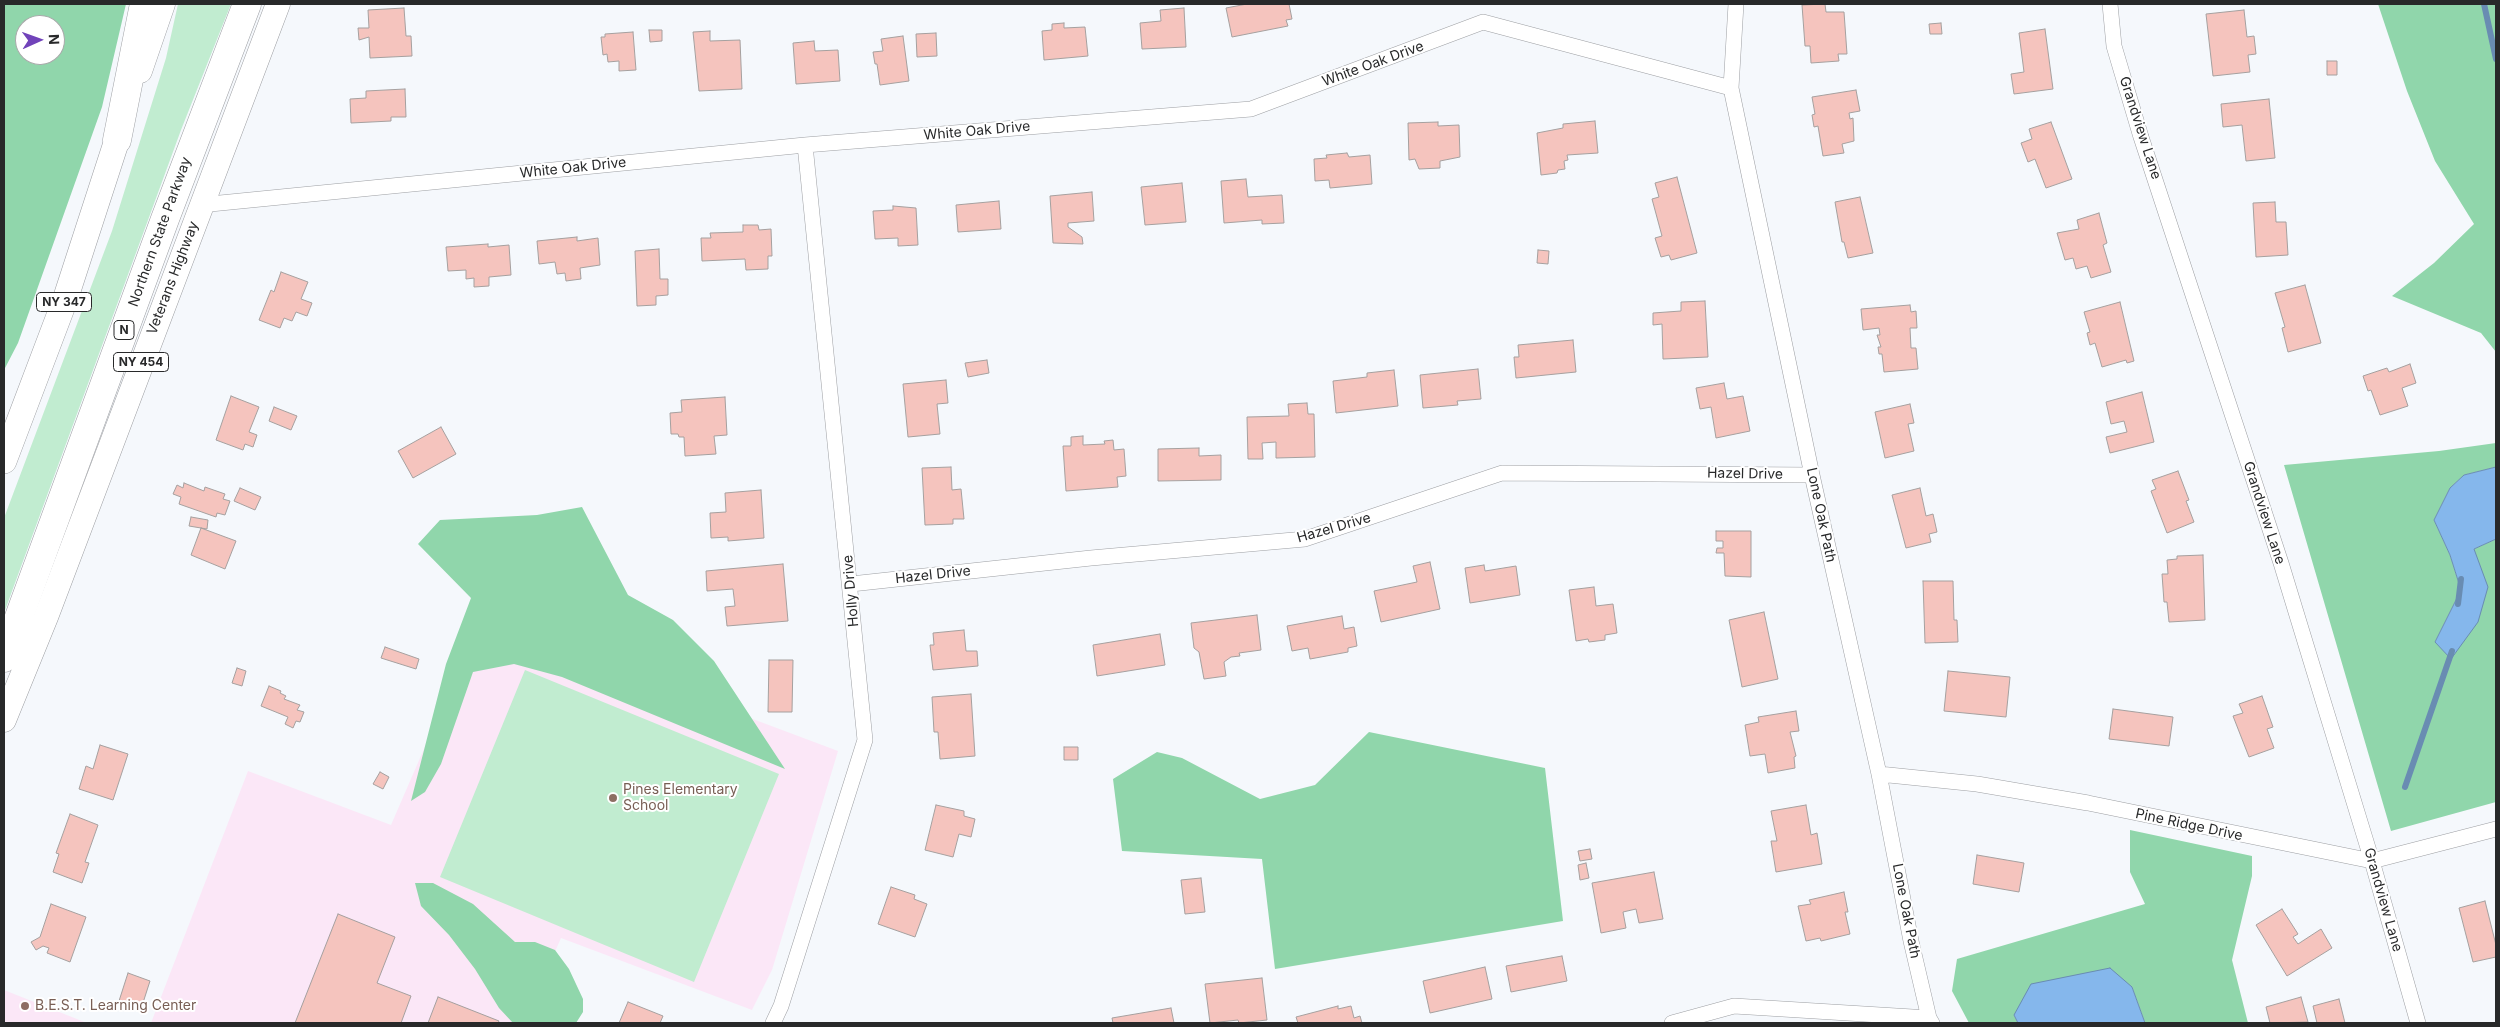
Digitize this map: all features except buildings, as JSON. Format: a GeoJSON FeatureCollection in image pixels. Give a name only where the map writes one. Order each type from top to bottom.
{"type":"FeatureCollection","features":[{"type":"Feature","properties":{"kind":"highway"},"geometry":{"type":"LineString","coordinates":[[117,140],[144,4]]}},
{"type":"Feature","properties":{"kind":"highway","name":"Northern State Parkway"},"geometry":{"type":"LineString","coordinates":[[4,658],[168,209],[247,4]]}},
{"type":"Feature","properties":{"kind":"highway","name":"NY 347"},"geometry":{"type":"LineString","coordinates":[[4,461],[65,300],[117,140]]}},
{"type":"Feature","properties":{"kind":"main road"},"geometry":{"type":"LineString","coordinates":[[117,140],[164,4]]}},
{"type":"Feature","properties":{"kind":"main road","name":"Veterans Highway"},"geometry":{"type":"LineString","coordinates":[[4,720],[46,617],[278,4]]}},
{"type":"Feature","properties":{"kind":"street","name":"Lone Oak Path"},"geometry":{"type":"LineString","coordinates":[[1736,4],[1731,88],[1812,475],[1879,774],[1911,941],[1931,1021]]}},
{"type":"Feature","properties":{"kind":"street","name":"Grandview Lane"},"geometry":{"type":"LineString","coordinates":[[2110,4],[2114,46],[2281,563],[2372,861],[2418,1023]]}},
{"type":"Feature","properties":{"kind":"street","name":"White Oak Drive"},"geometry":{"type":"LineString","coordinates":[[200,206],[805,145],[1251,108],[1483,22],[1731,88]]}},
{"type":"Feature","properties":{"kind":"street","name":"Holly Drive"},"geometry":{"type":"LineString","coordinates":[[773,1023],[781,1006],[865,740],[851,584],[805,145]]}},
{"type":"Feature","properties":{"kind":"street","name":"Hazel Drive"},"geometry":{"type":"LineString","coordinates":[[851,584],[1091,558],[1305,539],[1502,473],[1812,475]]}},
{"type":"Feature","properties":{"kind":"street","name":"Pine Ridge Drive"},"geometry":{"type":"LineString","coordinates":[[1879,774],[1977,784],[2088,803],[2372,861],[2496,829]]}},
{"type":"Feature","properties":{"kind":"street"},"geometry":{"type":"LineString","coordinates":[[1672,1023],[1734,1006],[1931,1021]]}},
{"type":"Feature","properties":{"kind":"shaded area","name":"Pines Elementary School"},"geometry":{"type":"Polygon","coordinates":[[[481,617],[838,751],[772,970],[752,1010],[561,938],[525,1020],[531,1023],[151,1023],[248,771],[391,825],[481,617]]]}},
{"type":"Feature","properties":{"kind":"shaded area","name":"B.E.S.T. Learning Center"},"geometry":{"type":"Polygon","coordinates":[[[4,990],[87,1023],[4,1023],[4,990]]]}},
{"type":"Feature","properties":{"kind":"green space"},"geometry":{"type":"Polygon","coordinates":[[[4,4],[126,4],[102,107],[18,343],[4,370],[4,4]]]}},
{"type":"Feature","properties":{"kind":"green space"},"geometry":{"type":"Polygon","coordinates":[[[178,4],[231,4],[181,130],[4,613],[4,518],[112,231],[166,58],[178,4]]]}},
{"type":"Feature","properties":{"kind":"green space"},"geometry":{"type":"Polygon","coordinates":[[[2378,4],[2496,4],[2496,352],[2481,333],[2392,296],[2434,263],[2474,224],[2435,161],[2407,91],[2378,4]]]}},
{"type":"Feature","properties":{"kind":"green space"},"geometry":{"type":"Polygon","coordinates":[[[2496,443],[2496,467],[2464,475],[2450,488],[2434,520],[2450,555],[2461,590],[2435,642],[2451,658],[2474,549],[2496,539],[2496,802],[2391,831],[2284,465],[2439,451],[2496,443]]]}},
{"type":"Feature","properties":{"kind":"green space"},"geometry":{"type":"Polygon","coordinates":[[[582,507],[628,595],[673,620],[714,661],[785,769],[562,677],[514,664],[473,672],[441,764],[425,792],[411,801],[446,664],[471,598],[418,544],[440,520],[537,515],[582,507]]]}},
{"type":"Feature","properties":{"kind":"green space"},"geometry":{"type":"Polygon","coordinates":[[[525,670],[779,774],[694,982],[440,877],[525,670]]]}},
{"type":"Feature","properties":{"kind":"green space"},"geometry":{"type":"Polygon","coordinates":[[[1369,732],[1545,768],[1563,921],[1275,969],[1262,859],[1122,851],[1113,779],[1157,752],[1182,758],[1260,799],[1315,785],[1369,732]]]}},
{"type":"Feature","properties":{"kind":"green space"},"geometry":{"type":"Polygon","coordinates":[[[2130,830],[2252,856],[2252,876],[2232,960],[2248,1023],[2145,1023],[2132,987],[2014,1015],[2018,1023],[1969,1023],[1952,991],[1957,959],[2145,904],[2130,872],[2130,830]]]}},
{"type":"Feature","properties":{"kind":"green space"},"geometry":{"type":"Polygon","coordinates":[[[415,883],[433,883],[473,904],[515,942],[535,942],[555,950],[569,969],[583,999],[583,1012],[576,1023],[513,1023],[499,1008],[475,969],[449,935],[421,906],[415,883]]]}},
{"type":"Feature","properties":{"kind":"water"},"geometry":{"type":"Polygon","coordinates":[[[2496,467],[2496,539],[2474,549],[2488,587],[2478,622],[2451,659],[2435,642],[2461,590],[2450,555],[2434,520],[2450,488],[2464,475],[2496,467]]]}},
{"type":"Feature","properties":{"kind":"water"},"geometry":{"type":"Polygon","coordinates":[[[2110,968],[2132,987],[2145,1023],[2018,1023],[2014,1015],[2031,984],[2110,968]]]}},
{"type":"Feature","properties":{"kind":"waterway"},"geometry":{"type":"LineString","coordinates":[[2484,4],[2496,59]]}},
{"type":"Feature","properties":{"kind":"waterway"},"geometry":{"type":"LineString","coordinates":[[2458,604],[2461,579]]}},
{"type":"Feature","properties":{"kind":"waterway"},"geometry":{"type":"LineString","coordinates":[[2405,787],[2452,651]]}},
{"type":"Feature","properties":{"kind":"place","name":"Pines Elementary School"},"geometry":{"type":"Point","coordinates":[613,798]}},
{"type":"Feature","properties":{"kind":"place","name":"B.E.S.T. Learning Center"},"geometry":{"type":"Point","coordinates":[25,1006]}}]}
